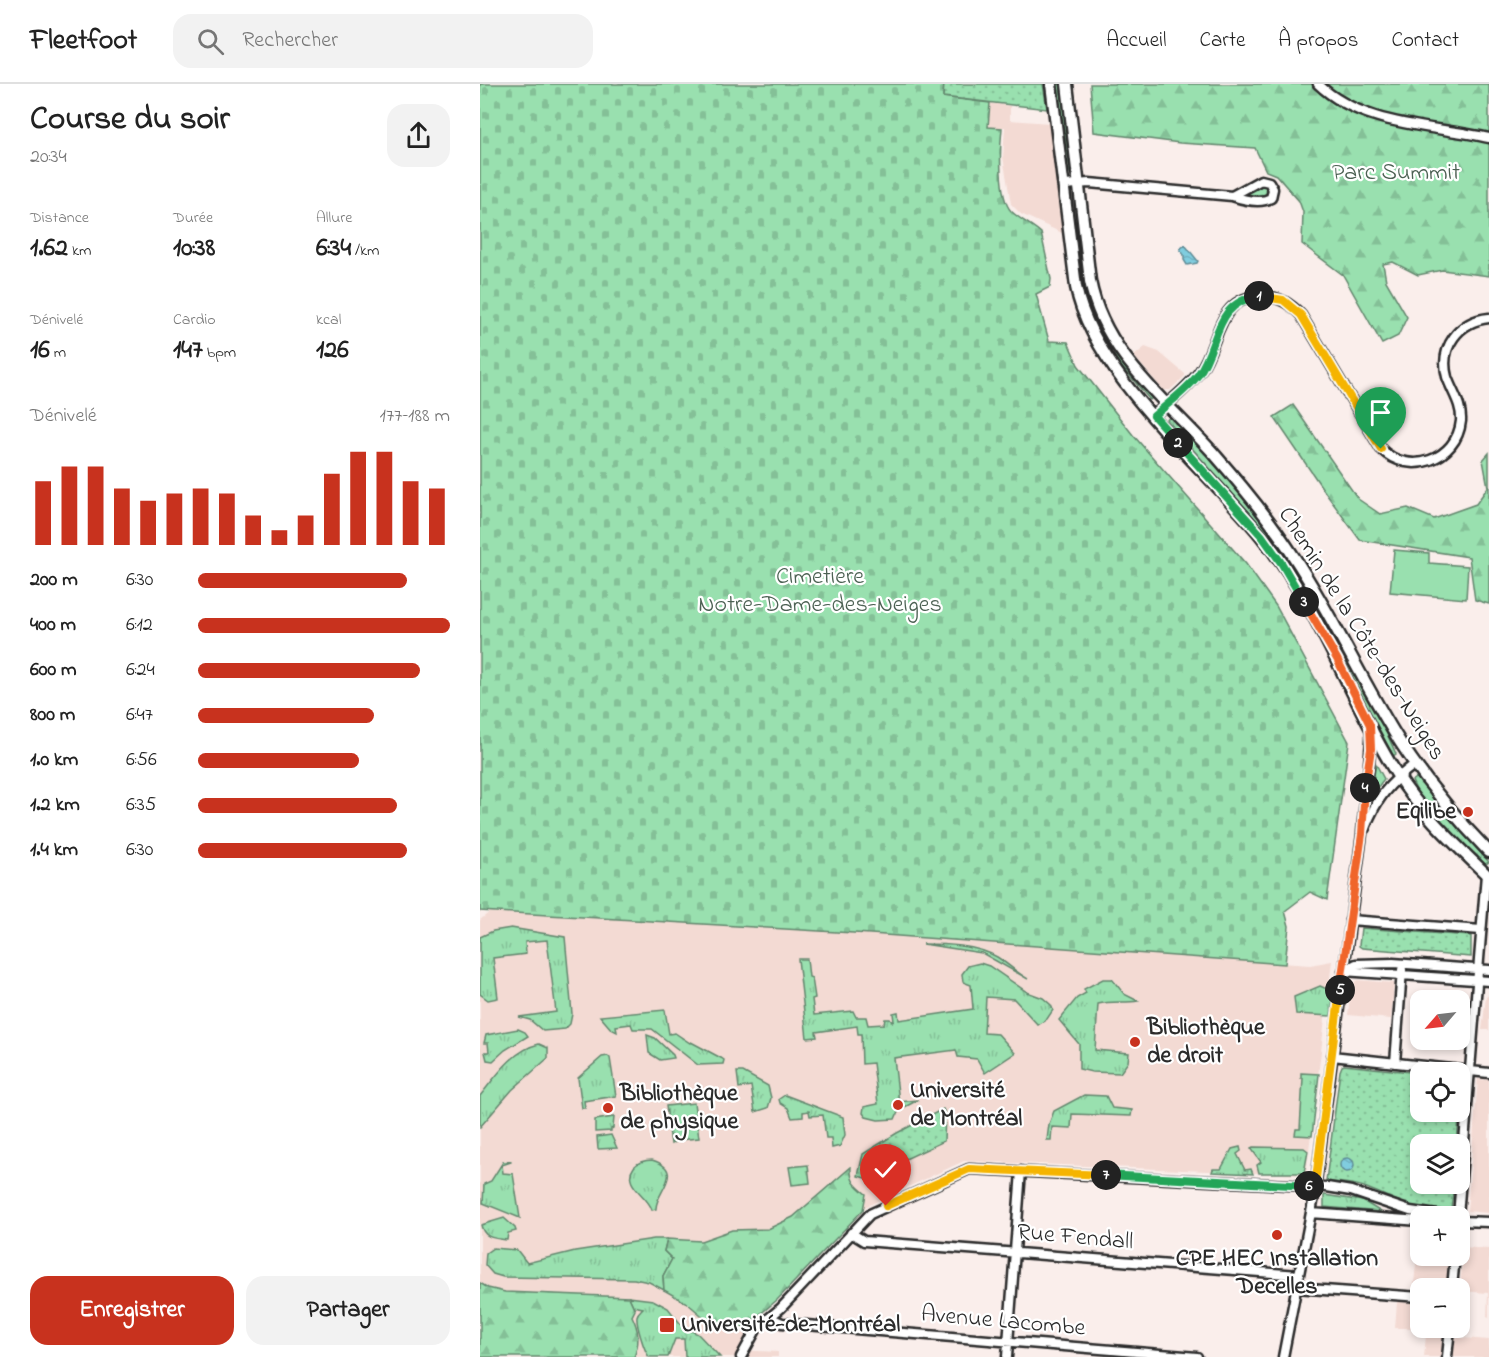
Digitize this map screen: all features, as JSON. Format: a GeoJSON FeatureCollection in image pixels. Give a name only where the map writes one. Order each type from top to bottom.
{"type":"FeatureCollection","features":[{"type":"Feature","properties":{"kind":"main road","name":"Chemin de la Côte-des-Neiges"},"geometry":{"type":"LineString","coordinates":[[1051,84],[1075,276],[1083,312],[1094,334],[1113,366],[1154,416],[1253,525],[1274,552],[1332,650],[1398,777],[1428,815],[1488,876]]}},
{"type":"Feature","properties":{"kind":"main road","name":"Chemin de la Côte-des-Neiges"},"geometry":{"type":"LineString","coordinates":[[1067,84],[1090,281],[1096,308],[1108,331],[1123,354],[1223,464],[1281,537],[1303,571],[1395,735],[1443,802],[1488,850]]}},
{"type":"Feature","properties":{"kind":"street"},"geometry":{"type":"LineString","coordinates":[[1318,84],[1358,109],[1384,118],[1413,126],[1489,138]]}},
{"type":"Feature","properties":{"kind":"street"},"geometry":{"type":"LineString","coordinates":[[1065,185],[1079,183],[1232,196]]}},
{"type":"Feature","properties":{"kind":"street"},"geometry":{"type":"LineString","coordinates":[[1154,416],[1192,381],[1202,368],[1220,323],[1229,310],[1248,298],[1273,297],[1288,303],[1301,315],[1379,447],[1387,455],[1402,462],[1413,464],[1425,462],[1437,458],[1448,449],[1456,437],[1460,424],[1460,409],[1446,370],[1449,345],[1464,326],[1489,318]]}},
{"type":"Feature","properties":{"kind":"street"},"geometry":{"type":"LineString","coordinates":[[1283,1357],[1315,1186],[1362,834],[1364,796],[1371,749],[1370,725]]}},
{"type":"Feature","properties":{"kind":"street"},"geometry":{"type":"LineString","coordinates":[[1362,834],[1378,800],[1398,777],[1415,764]]}},
{"type":"Feature","properties":{"kind":"street"},"geometry":{"type":"LineString","coordinates":[[1488,876],[1481,930],[1470,1071],[1489,1072]]}},
{"type":"Feature","properties":{"kind":"street"},"geometry":{"type":"LineString","coordinates":[[1350,920],[1481,930]]}},
{"type":"Feature","properties":{"kind":"street"},"geometry":{"type":"LineString","coordinates":[[1343,970],[1356,964],[1403,964],[1489,970]]}},
{"type":"Feature","properties":{"kind":"street"},"geometry":{"type":"LineString","coordinates":[[1395,1063],[1403,964]]}},
{"type":"Feature","properties":{"kind":"street"},"geometry":{"type":"LineString","coordinates":[[1343,970],[1489,981]]}},
{"type":"Feature","properties":{"kind":"street"},"geometry":{"type":"LineString","coordinates":[[1332,1056],[1410,1065]]}},
{"type":"Feature","properties":{"kind":"street"},"geometry":{"type":"LineString","coordinates":[[1460,1206],[1466,1122]]}},
{"type":"Feature","properties":{"kind":"street"},"geometry":{"type":"LineString","coordinates":[[741,1357],[757,1328],[771,1318],[851,1233],[874,1212],[962,1171],[974,1168],[1315,1186],[1352,1191],[1410,1211]]}},
{"type":"Feature","properties":{"kind":"street"},"geometry":{"type":"LineString","coordinates":[[1007,1357],[1021,1171]]}},
{"type":"Feature","properties":{"kind":"street"},"geometry":{"type":"LineString","coordinates":[[1376,1199],[1389,1211],[1391,1218]]}},
{"type":"Feature","properties":{"kind":"street"},"geometry":{"type":"LineString","coordinates":[[1311,1213],[1410,1220]]}},
{"type":"Feature","properties":{"kind":"street"},"geometry":{"type":"LineString","coordinates":[[1470,1220],[1489,1222]]}},
{"type":"Feature","properties":{"kind":"street","name":"Rue Fendall"},"geometry":{"type":"LineString","coordinates":[[851,1233],[864,1241],[1299,1275]]}},
{"type":"Feature","properties":{"kind":"street"},"geometry":{"type":"LineString","coordinates":[[1296,1288],[1410,1296]]}},
{"type":"Feature","properties":{"kind":"street","name":"Avenue Lacombe"},"geometry":{"type":"LineString","coordinates":[[771,1318],[782,1323],[1197,1357]]}},
{"type":"Feature","properties":{"kind":"street"},"geometry":{"type":"LineString","coordinates":[[1447,1357],[1449,1338]]}},
{"type":"Feature","properties":{"kind":"shaded area"},"geometry":{"type":"Polygon","coordinates":[[[990,103],[1010,106],[1010,120],[1049,123],[1062,233],[1021,214],[1011,204],[1003,157],[1005,127],[988,127],[990,103]]]}},
{"type":"Feature","properties":{"kind":"shaded area"},"geometry":{"type":"Polygon","coordinates":[[[1145,347],[1159,352],[1185,374],[1170,390],[1163,390],[1134,356],[1145,347]]]}},
{"type":"Feature","properties":{"kind":"shaded area","name":"Université de Montréal"},"geometry":{"type":"Polygon","coordinates":[[[491,911],[871,934],[1310,965],[1332,961],[1306,1175],[964,1161],[865,1207],[784,1293],[761,1314],[739,1350],[778,1352],[778,1357],[480,1357],[480,920],[491,911]]]}},
{"type":"Feature","properties":{"kind":"shaded area"},"geometry":{"type":"Polygon","coordinates":[[[1357,980],[1394,983],[1391,1019],[1348,1015],[1351,987],[1357,980]]]}},
{"type":"Feature","properties":{"kind":"shaded area"},"geometry":{"type":"Polygon","coordinates":[[[1489,995],[1489,1030],[1482,1030],[1486,997],[1489,995]]]}},
{"type":"Feature","properties":{"kind":"shaded area"},"geometry":{"type":"Polygon","coordinates":[[[1478,1079],[1489,1080],[1489,1213],[1470,1211],[1470,1206],[1467,1206],[1478,1079]]]}},
{"type":"Feature","properties":{"kind":"shaded area"},"geometry":{"type":"Polygon","coordinates":[[[1470,1248],[1489,1249],[1489,1318],[1487,1317],[1488,1293],[1470,1292],[1470,1278],[1461,1278],[1462,1266],[1470,1266],[1470,1248]]]}},
{"type":"Feature","properties":{"kind":"shaded area"},"geometry":{"type":"Polygon","coordinates":[[[1416,1266],[1448,1266],[1447,1278],[1415,1278],[1416,1266]]]}},
{"type":"Feature","properties":{"kind":"shaded area"},"geometry":{"type":"Polygon","coordinates":[[[1397,1302],[1410,1303],[1410,1328],[1395,1328],[1397,1302]]]}},
{"type":"Feature","properties":{"kind":"shaded area"},"geometry":{"type":"Polygon","coordinates":[[[1426,1338],[1489,1340],[1489,1357],[1424,1357],[1426,1338]]]}},
{"type":"Feature","properties":{"kind":"green space","name":"Cimetière Notre-Dame-des-Neiges"},"geometry":{"type":"Polygon","coordinates":[[[480,84],[944,84],[943,97],[990,103],[988,127],[1002,128],[1001,171],[1007,204],[1014,214],[1041,233],[1051,279],[1050,287],[1036,294],[1049,341],[1068,342],[1078,365],[1133,435],[1246,564],[1276,606],[1349,742],[1327,900],[1310,892],[1285,911],[1289,926],[1285,964],[871,934],[480,911],[480,84]]]}},
{"type":"Feature","properties":{"kind":"green space"},"geometry":{"type":"Polygon","coordinates":[[[944,84],[1043,84],[1047,109],[943,97],[944,84]]]}},
{"type":"Feature","properties":{"kind":"green space"},"geometry":{"type":"Polygon","coordinates":[[[1056,84],[1062,84],[1073,173],[1070,173],[1056,84]]]}},
{"type":"Feature","properties":{"kind":"green space","name":"Parc Summit"},"geometry":{"type":"Polygon","coordinates":[[[1090,84],[1489,84],[1489,276],[1442,270],[1418,275],[1393,262],[1383,264],[1386,281],[1407,317],[1398,336],[1382,344],[1343,275],[1302,244],[1303,212],[1299,201],[1276,175],[1266,171],[1255,148],[1180,143],[1094,132],[1090,84]]]}},
{"type":"Feature","properties":{"kind":"green space"},"geometry":{"type":"Polygon","coordinates":[[[1261,184],[1266,185],[1269,189],[1267,195],[1242,196],[1242,194],[1261,184]]]}},
{"type":"Feature","properties":{"kind":"green space"},"geometry":{"type":"Polygon","coordinates":[[[1076,236],[1081,246],[1087,294],[1083,294],[1076,236]]]}},
{"type":"Feature","properties":{"kind":"green space"},"geometry":{"type":"Polygon","coordinates":[[[1115,355],[1153,397],[1150,400],[1113,357],[1115,355]]]}},
{"type":"Feature","properties":{"kind":"green space"},"geometry":{"type":"Polygon","coordinates":[[[1293,405],[1358,499],[1380,514],[1408,508],[1434,519],[1476,504],[1488,487],[1483,460],[1489,453],[1489,604],[1475,600],[1469,557],[1360,540],[1274,417],[1293,405]]]}},
{"type":"Feature","properties":{"kind":"green space"},"geometry":{"type":"Polygon","coordinates":[[[1170,416],[1242,496],[1274,539],[1303,584],[1301,585],[1268,534],[1167,420],[1170,416]]]}},
{"type":"Feature","properties":{"kind":"green space"},"geometry":{"type":"Polygon","coordinates":[[[1394,550],[1429,553],[1429,563],[1468,566],[1466,599],[1390,592],[1394,550]]]}},
{"type":"Feature","properties":{"kind":"green space"},"geometry":{"type":"Polygon","coordinates":[[[1304,585],[1383,725],[1396,754],[1393,756],[1338,649],[1302,586],[1304,585]]]}},
{"type":"Feature","properties":{"kind":"green space"},"geometry":{"type":"Polygon","coordinates":[[[1376,764],[1384,779],[1370,797],[1376,764]]]}},
{"type":"Feature","properties":{"kind":"green space"},"geometry":{"type":"Polygon","coordinates":[[[1418,777],[1440,808],[1489,862],[1484,865],[1434,814],[1412,781],[1418,777]]]}},
{"type":"Feature","properties":{"kind":"green space"},"geometry":{"type":"Polygon","coordinates":[[[511,928],[565,937],[572,1014],[570,1024],[565,1029],[543,1031],[530,1020],[519,1017],[556,1012],[547,940],[525,942],[526,954],[493,958],[498,998],[488,1000],[480,994],[480,937],[493,931],[511,928]]]}},
{"type":"Feature","properties":{"kind":"green space"},"geometry":{"type":"Polygon","coordinates":[[[1361,928],[1471,936],[1471,957],[1362,948],[1359,946],[1361,928]]]}},
{"type":"Feature","properties":{"kind":"green space"},"geometry":{"type":"Polygon","coordinates":[[[923,944],[951,945],[989,953],[1028,979],[982,953],[923,944]]]}},
{"type":"Feature","properties":{"kind":"green space"},"geometry":{"type":"Polygon","coordinates":[[[798,959],[807,959],[815,998],[812,999],[814,1015],[853,1011],[856,1017],[866,1017],[868,1025],[884,1024],[885,1019],[890,1019],[892,1022],[894,1021],[893,1013],[898,1012],[899,1020],[973,1009],[971,985],[963,982],[962,974],[968,966],[980,963],[989,966],[1027,992],[1043,998],[1053,1010],[1047,1019],[1038,1025],[1014,999],[986,997],[984,1033],[998,1034],[1015,1053],[985,1073],[977,1059],[958,1057],[956,1050],[894,1058],[899,1102],[918,1100],[899,1110],[895,1119],[878,1120],[866,1117],[863,1113],[864,1107],[878,1104],[873,1063],[862,1064],[861,1034],[858,1034],[857,1026],[816,1032],[817,1037],[807,1038],[798,959]]]}},
{"type":"Feature","properties":{"kind":"green space"},"geometry":{"type":"Polygon","coordinates":[[[1103,979],[1112,979],[1124,994],[1138,1001],[1098,1004],[1095,1050],[1129,1053],[1128,1062],[1120,1073],[1079,1069],[1079,1044],[1059,1020],[1077,998],[1086,993],[1084,989],[1103,979]]]}},
{"type":"Feature","properties":{"kind":"green space"},"geometry":{"type":"Polygon","coordinates":[[[1320,986],[1327,989],[1333,998],[1331,1016],[1296,1014],[1294,997],[1320,986]]]}},
{"type":"Feature","properties":{"kind":"green space"},"geometry":{"type":"Polygon","coordinates":[[[665,1010],[669,1034],[675,1033],[721,1058],[724,1060],[723,1064],[698,1065],[652,1029],[633,1029],[631,1024],[616,1026],[617,1032],[611,1029],[600,1016],[665,1010]]]}},
{"type":"Feature","properties":{"kind":"green space"},"geometry":{"type":"Polygon","coordinates":[[[518,1029],[528,1036],[505,1050],[493,1061],[487,1060],[485,1052],[489,1052],[488,1043],[484,1043],[486,1035],[518,1029]]]}},
{"type":"Feature","properties":{"kind":"green space"},"geometry":{"type":"Polygon","coordinates":[[[647,1035],[655,1038],[674,1058],[660,1060],[649,1053],[647,1035]]]}},
{"type":"Feature","properties":{"kind":"green space"},"geometry":{"type":"Polygon","coordinates":[[[539,1044],[548,1048],[548,1058],[512,1090],[480,1127],[480,1096],[513,1058],[539,1044]]]}},
{"type":"Feature","properties":{"kind":"green space"},"geometry":{"type":"Polygon","coordinates":[[[608,1056],[616,1096],[584,1101],[585,1108],[582,1108],[578,1078],[602,1057],[608,1056]]]}},
{"type":"Feature","properties":{"kind":"green space"},"geometry":{"type":"Polygon","coordinates":[[[1342,1066],[1410,1072],[1410,1122],[1458,1122],[1458,1134],[1410,1134],[1410,1194],[1453,1194],[1451,1206],[1413,1206],[1364,1187],[1326,1181],[1342,1066]]]}},
{"type":"Feature","properties":{"kind":"green space"},"geometry":{"type":"Polygon","coordinates":[[[737,1072],[743,1072],[768,1086],[771,1098],[768,1108],[755,1112],[751,1086],[739,1088],[737,1072]]]}},
{"type":"Feature","properties":{"kind":"green space"},"geometry":{"type":"Polygon","coordinates":[[[1301,1073],[1319,1074],[1312,1136],[1295,1135],[1296,1129],[1300,1129],[1303,1078],[1301,1078],[1301,1073]]]}},
{"type":"Feature","properties":{"kind":"green space"},"geometry":{"type":"Polygon","coordinates":[[[785,1095],[843,1117],[845,1135],[840,1146],[832,1148],[831,1138],[826,1138],[823,1115],[810,1116],[809,1111],[803,1112],[803,1117],[792,1118],[788,1108],[780,1103],[779,1099],[785,1095]]]}},
{"type":"Feature","properties":{"kind":"green space"},"geometry":{"type":"Polygon","coordinates":[[[1084,1095],[1106,1096],[1112,1108],[1132,1110],[1131,1116],[1072,1114],[1071,1128],[1052,1127],[1051,1140],[1047,1140],[1049,1124],[1054,1111],[1084,1095]]]}},
{"type":"Feature","properties":{"kind":"green space"},"geometry":{"type":"Polygon","coordinates":[[[694,1103],[699,1138],[678,1140],[671,1144],[666,1106],[694,1103]]]}},
{"type":"Feature","properties":{"kind":"green space"},"geometry":{"type":"Polygon","coordinates":[[[943,1109],[945,1113],[944,1141],[865,1178],[858,1176],[863,1154],[943,1109]]]}},
{"type":"Feature","properties":{"kind":"green space"},"geometry":{"type":"Polygon","coordinates":[[[614,1117],[611,1131],[595,1132],[595,1120],[614,1117]]]}},
{"type":"Feature","properties":{"kind":"green space"},"geometry":{"type":"Polygon","coordinates":[[[611,1135],[617,1148],[598,1149],[597,1137],[611,1135]]]}},
{"type":"Feature","properties":{"kind":"green space"},"geometry":{"type":"Polygon","coordinates":[[[1240,1147],[1241,1151],[1237,1154],[1245,1170],[1251,1169],[1253,1174],[1212,1172],[1213,1169],[1221,1169],[1232,1149],[1240,1147]]]}},
{"type":"Feature","properties":{"kind":"green space"},"geometry":{"type":"Polygon","coordinates":[[[1251,1148],[1304,1148],[1308,1151],[1304,1173],[1259,1173],[1257,1165],[1261,1162],[1251,1148]]]}},
{"type":"Feature","properties":{"kind":"green space"},"geometry":{"type":"Polygon","coordinates":[[[652,1160],[667,1170],[668,1176],[656,1209],[652,1210],[633,1185],[631,1173],[634,1167],[642,1161],[652,1160]]]}},
{"type":"Feature","properties":{"kind":"green space"},"geometry":{"type":"Polygon","coordinates":[[[511,1161],[502,1165],[503,1173],[513,1174],[520,1218],[483,1203],[484,1184],[491,1181],[503,1162],[511,1161]]]}},
{"type":"Feature","properties":{"kind":"green space"},"geometry":{"type":"Polygon","coordinates":[[[808,1165],[810,1183],[792,1185],[789,1167],[808,1165]]]}},
{"type":"Feature","properties":{"kind":"green space"},"geometry":{"type":"Polygon","coordinates":[[[851,1167],[854,1182],[866,1194],[863,1210],[777,1300],[746,1326],[733,1329],[714,1326],[687,1303],[664,1290],[663,1276],[672,1259],[664,1251],[667,1239],[701,1241],[732,1230],[768,1229],[793,1217],[851,1167]]]}},
{"type":"Feature","properties":{"kind":"green space"},"geometry":{"type":"Polygon","coordinates":[[[1324,1195],[1363,1201],[1381,1212],[1324,1207],[1324,1195]]]}},
{"type":"Feature","properties":{"kind":"green space"},"geometry":{"type":"Polygon","coordinates":[[[504,1218],[516,1231],[508,1233],[507,1240],[491,1237],[482,1230],[481,1225],[504,1218]]]}},
{"type":"Feature","properties":{"kind":"green space"},"geometry":{"type":"Polygon","coordinates":[[[667,1239],[664,1251],[672,1259],[663,1276],[664,1290],[649,1282],[634,1279],[503,1277],[493,1274],[485,1265],[486,1253],[493,1248],[517,1250],[527,1263],[575,1251],[667,1239]]]}},
{"type":"Feature","properties":{"kind":"green space"},"geometry":{"type":"Polygon","coordinates":[[[480,1283],[488,1288],[505,1292],[629,1297],[635,1310],[632,1316],[638,1336],[634,1357],[480,1357],[480,1283]]]}},
{"type":"Feature","properties":{"kind":"green space"},"geometry":{"type":"Polygon","coordinates":[[[629,1297],[653,1300],[668,1308],[683,1327],[698,1334],[720,1357],[685,1357],[684,1339],[675,1339],[668,1357],[649,1357],[637,1320],[638,1313],[643,1308],[633,1306],[629,1297]]]}},
{"type":"Feature","properties":{"kind":"water"},"geometry":{"type":"Polygon","coordinates":[[[1185,245],[1198,261],[1197,263],[1187,265],[1180,249],[1185,245]]]}},
{"type":"Feature","properties":{"kind":"water"},"geometry":{"type":"Polygon","coordinates":[[[1347,1158],[1352,1160],[1354,1165],[1352,1170],[1347,1172],[1342,1170],[1340,1165],[1342,1160],[1347,1158]]]}},
{"type":"Feature","properties":{"kind":"place","name":"Eqilibe"},"geometry":{"type":"Point","coordinates":[1468,812]}},
{"type":"Feature","properties":{"kind":"place","name":"Bibliothèque de droit"},"geometry":{"type":"Point","coordinates":[1135,1042]}},
{"type":"Feature","properties":{"kind":"place","name":"Université de Montréal"},"geometry":{"type":"Point","coordinates":[898,1105]}},
{"type":"Feature","properties":{"kind":"place","name":"Bibliothèque de physique"},"geometry":{"type":"Point","coordinates":[608,1108]}},
{"type":"Feature","properties":{"kind":"place","name":"CPE HEC Installation Decelles"},"geometry":{"type":"Point","coordinates":[1277,1235]}},
{"type":"Feature","properties":{"kind":"place","name":"Université-de-Montréal"},"geometry":{"type":"Point","coordinates":[667,1325]}},
{"type":"Feature","properties":{"kind":"route"},"geometry":{"type":"LineString","coordinates":[[886,1206],[962,1171],[974,1168],[1315,1186],[1362,834],[1364,796],[1371,749],[1370,725],[1332,650],[1274,552],[1253,525],[1154,416],[1192,381],[1202,368],[1211,350],[1217,329],[1229,310],[1248,298],[1271,297],[1288,303],[1301,315],[1373,440],[1381,449]]}}]}
